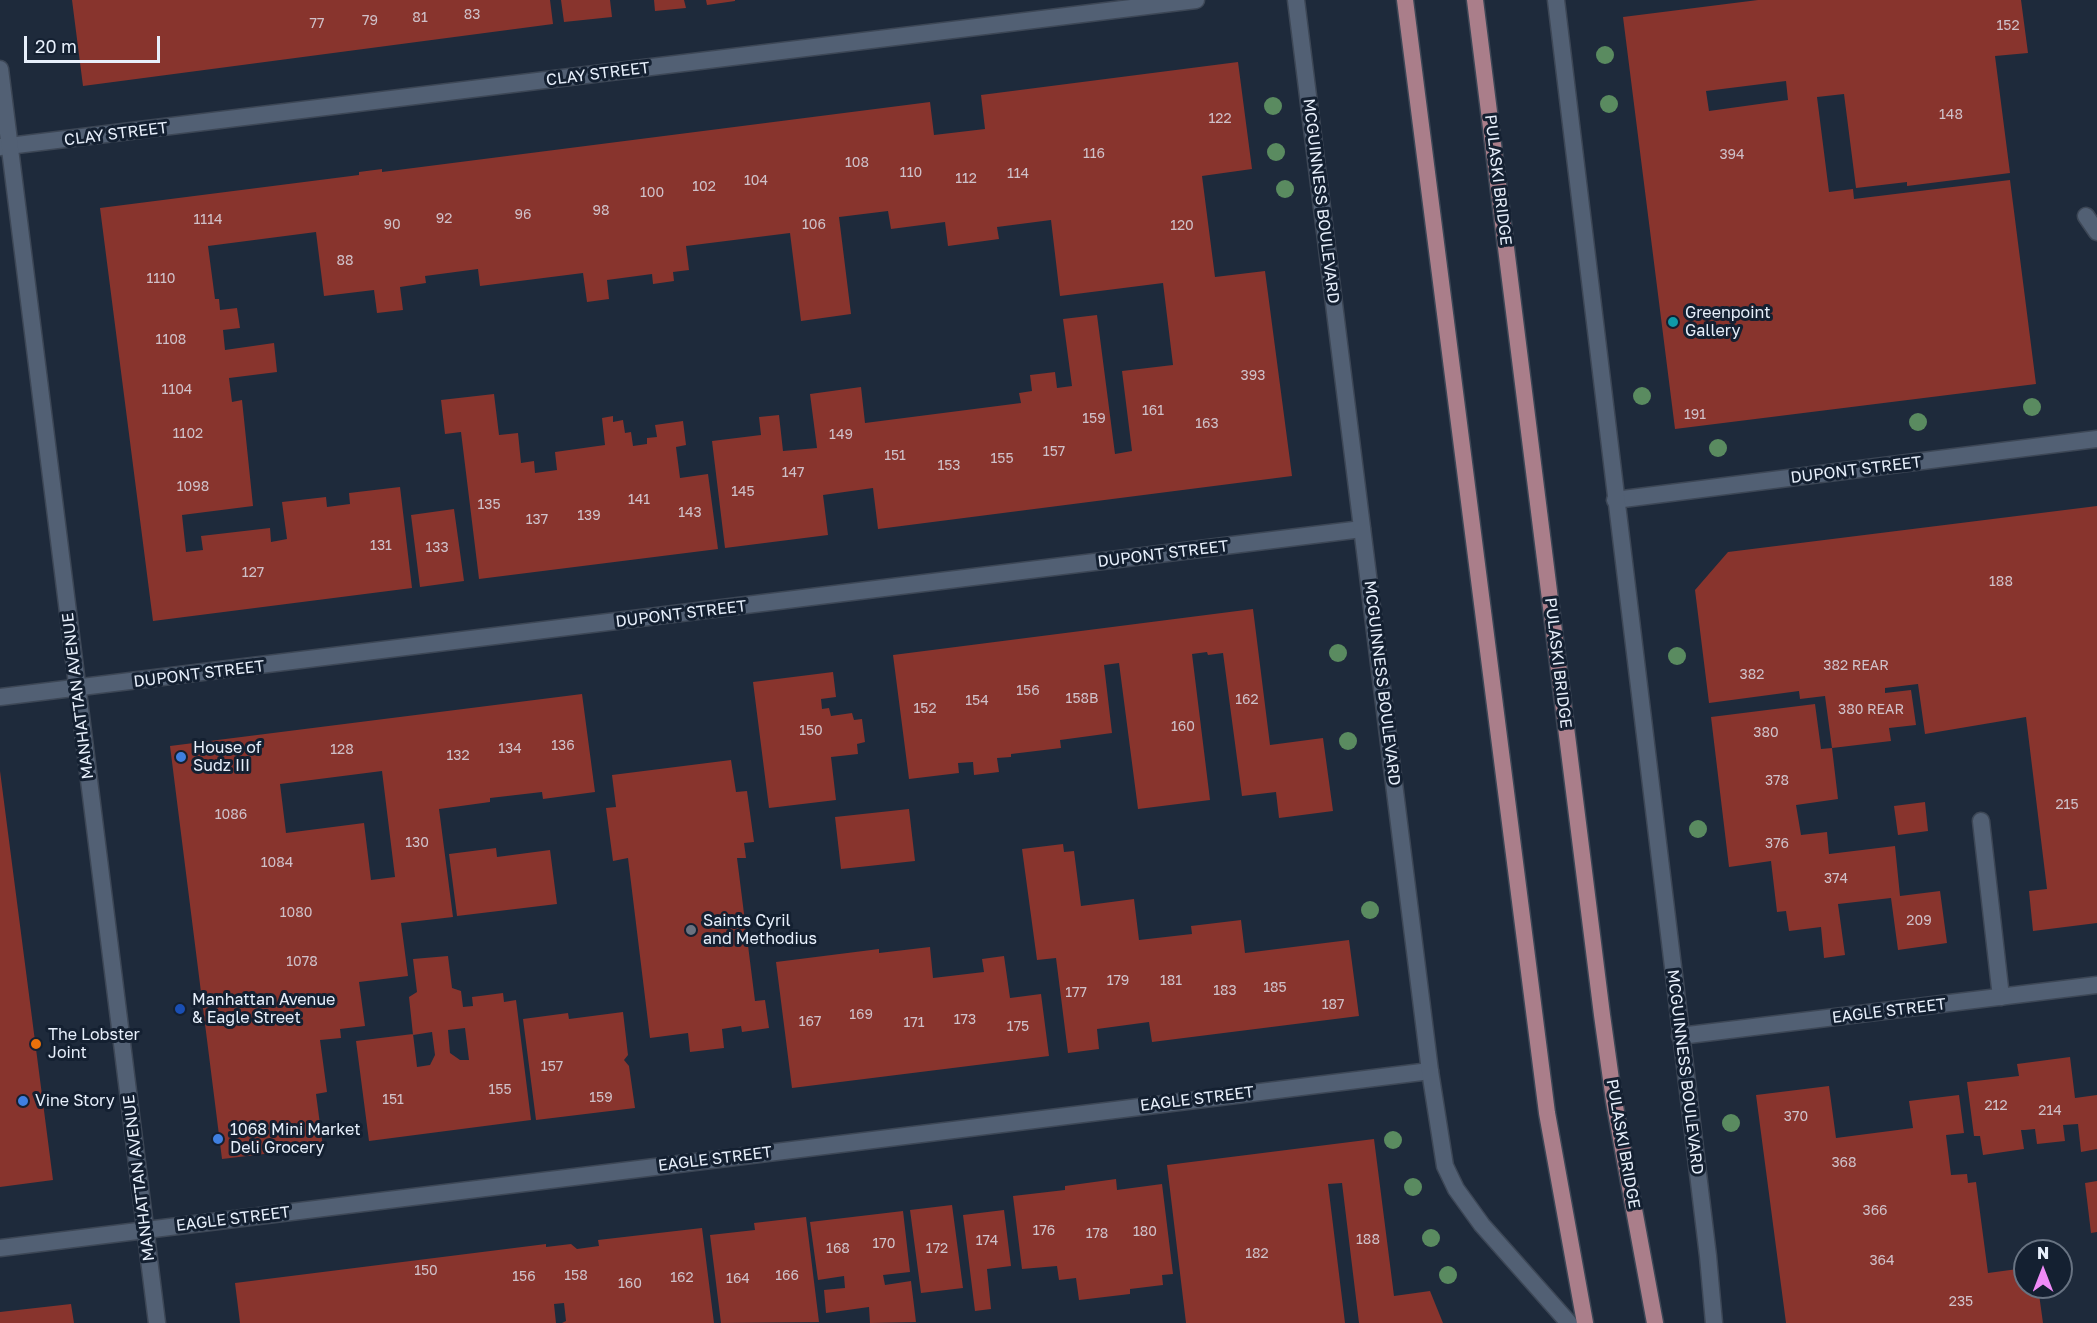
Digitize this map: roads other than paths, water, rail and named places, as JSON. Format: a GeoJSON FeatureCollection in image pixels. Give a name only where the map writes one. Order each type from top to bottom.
{"type":"FeatureCollection","features":[{"type":"Feature","properties":{"kind":"main road"},"geometry":{"type":"LineString","coordinates":[[1405,0],[1546,1101],[1586,1323]]}},
{"type":"Feature","properties":{"kind":"main road","name":"PULASKI BRIDGE"},"geometry":{"type":"LineString","coordinates":[[1475,0],[1602,1015],[1614,1101],[1655,1323]]}},
{"type":"Feature","properties":{"kind":"street","name":"CLAY STREET"},"geometry":{"type":"LineString","coordinates":[[5,147],[1196,0]]}},
{"type":"Feature","properties":{"kind":"street","name":"MCGUINNESS BOULEVARD"},"geometry":{"type":"LineString","coordinates":[[1296,0],[1430,1071],[1445,1166],[1456,1189],[1482,1225],[1569,1323]]}},
{"type":"Feature","properties":{"kind":"street","name":"MCGUINNESS BOULEVARD"},"geometry":{"type":"LineString","coordinates":[[1556,0],[1708,1256],[1714,1323]]}},
{"type":"Feature","properties":{"kind":"street","name":"MANHATTAN AVENUE"},"geometry":{"type":"LineString","coordinates":[[0,69],[5,147],[78,688],[157,1323]]}},
{"type":"Feature","properties":{"kind":"street"},"geometry":{"type":"LineString","coordinates":[[2086,216],[2097,232]]}},
{"type":"Feature","properties":{"kind":"street","name":"DUPONT STREET"},"geometry":{"type":"LineString","coordinates":[[1615,500],[2097,439]]}},
{"type":"Feature","properties":{"kind":"street","name":"DUPONT STREET"},"geometry":{"type":"LineString","coordinates":[[0,697],[1362,529]]}},
{"type":"Feature","properties":{"kind":"street"},"geometry":{"type":"LineString","coordinates":[[1981,821],[2001,997]]}},
{"type":"Feature","properties":{"kind":"street","name":"EAGLE STREET"},"geometry":{"type":"LineString","coordinates":[[1680,1036],[2097,985]]}},
{"type":"Feature","properties":{"kind":"street","name":"EAGLE STREET"},"geometry":{"type":"LineString","coordinates":[[0,1248],[1430,1071]]}},
{"type":"Feature","properties":{"kind":"place","name":"Greenpoint Gallery"},"geometry":{"type":"Point","coordinates":[1673,322]}},
{"type":"Feature","properties":{"kind":"place","name":"House of Sudz III"},"geometry":{"type":"Point","coordinates":[181,757]}},
{"type":"Feature","properties":{"kind":"place","name":"Saints Cyril and Methodius"},"geometry":{"type":"Point","coordinates":[691,930]}},
{"type":"Feature","properties":{"kind":"place","name":"Manhattan Avenue & Eagle Street"},"geometry":{"type":"Point","coordinates":[180,1009]}},
{"type":"Feature","properties":{"kind":"place","name":"The Lobster Joint"},"geometry":{"type":"Point","coordinates":[36,1044]}},
{"type":"Feature","properties":{"kind":"place","name":"Vine Story"},"geometry":{"type":"Point","coordinates":[23,1101]}},
{"type":"Feature","properties":{"kind":"place","name":"1068 Mini Market Deli Grocery"},"geometry":{"type":"Point","coordinates":[218,1139]}}]}
